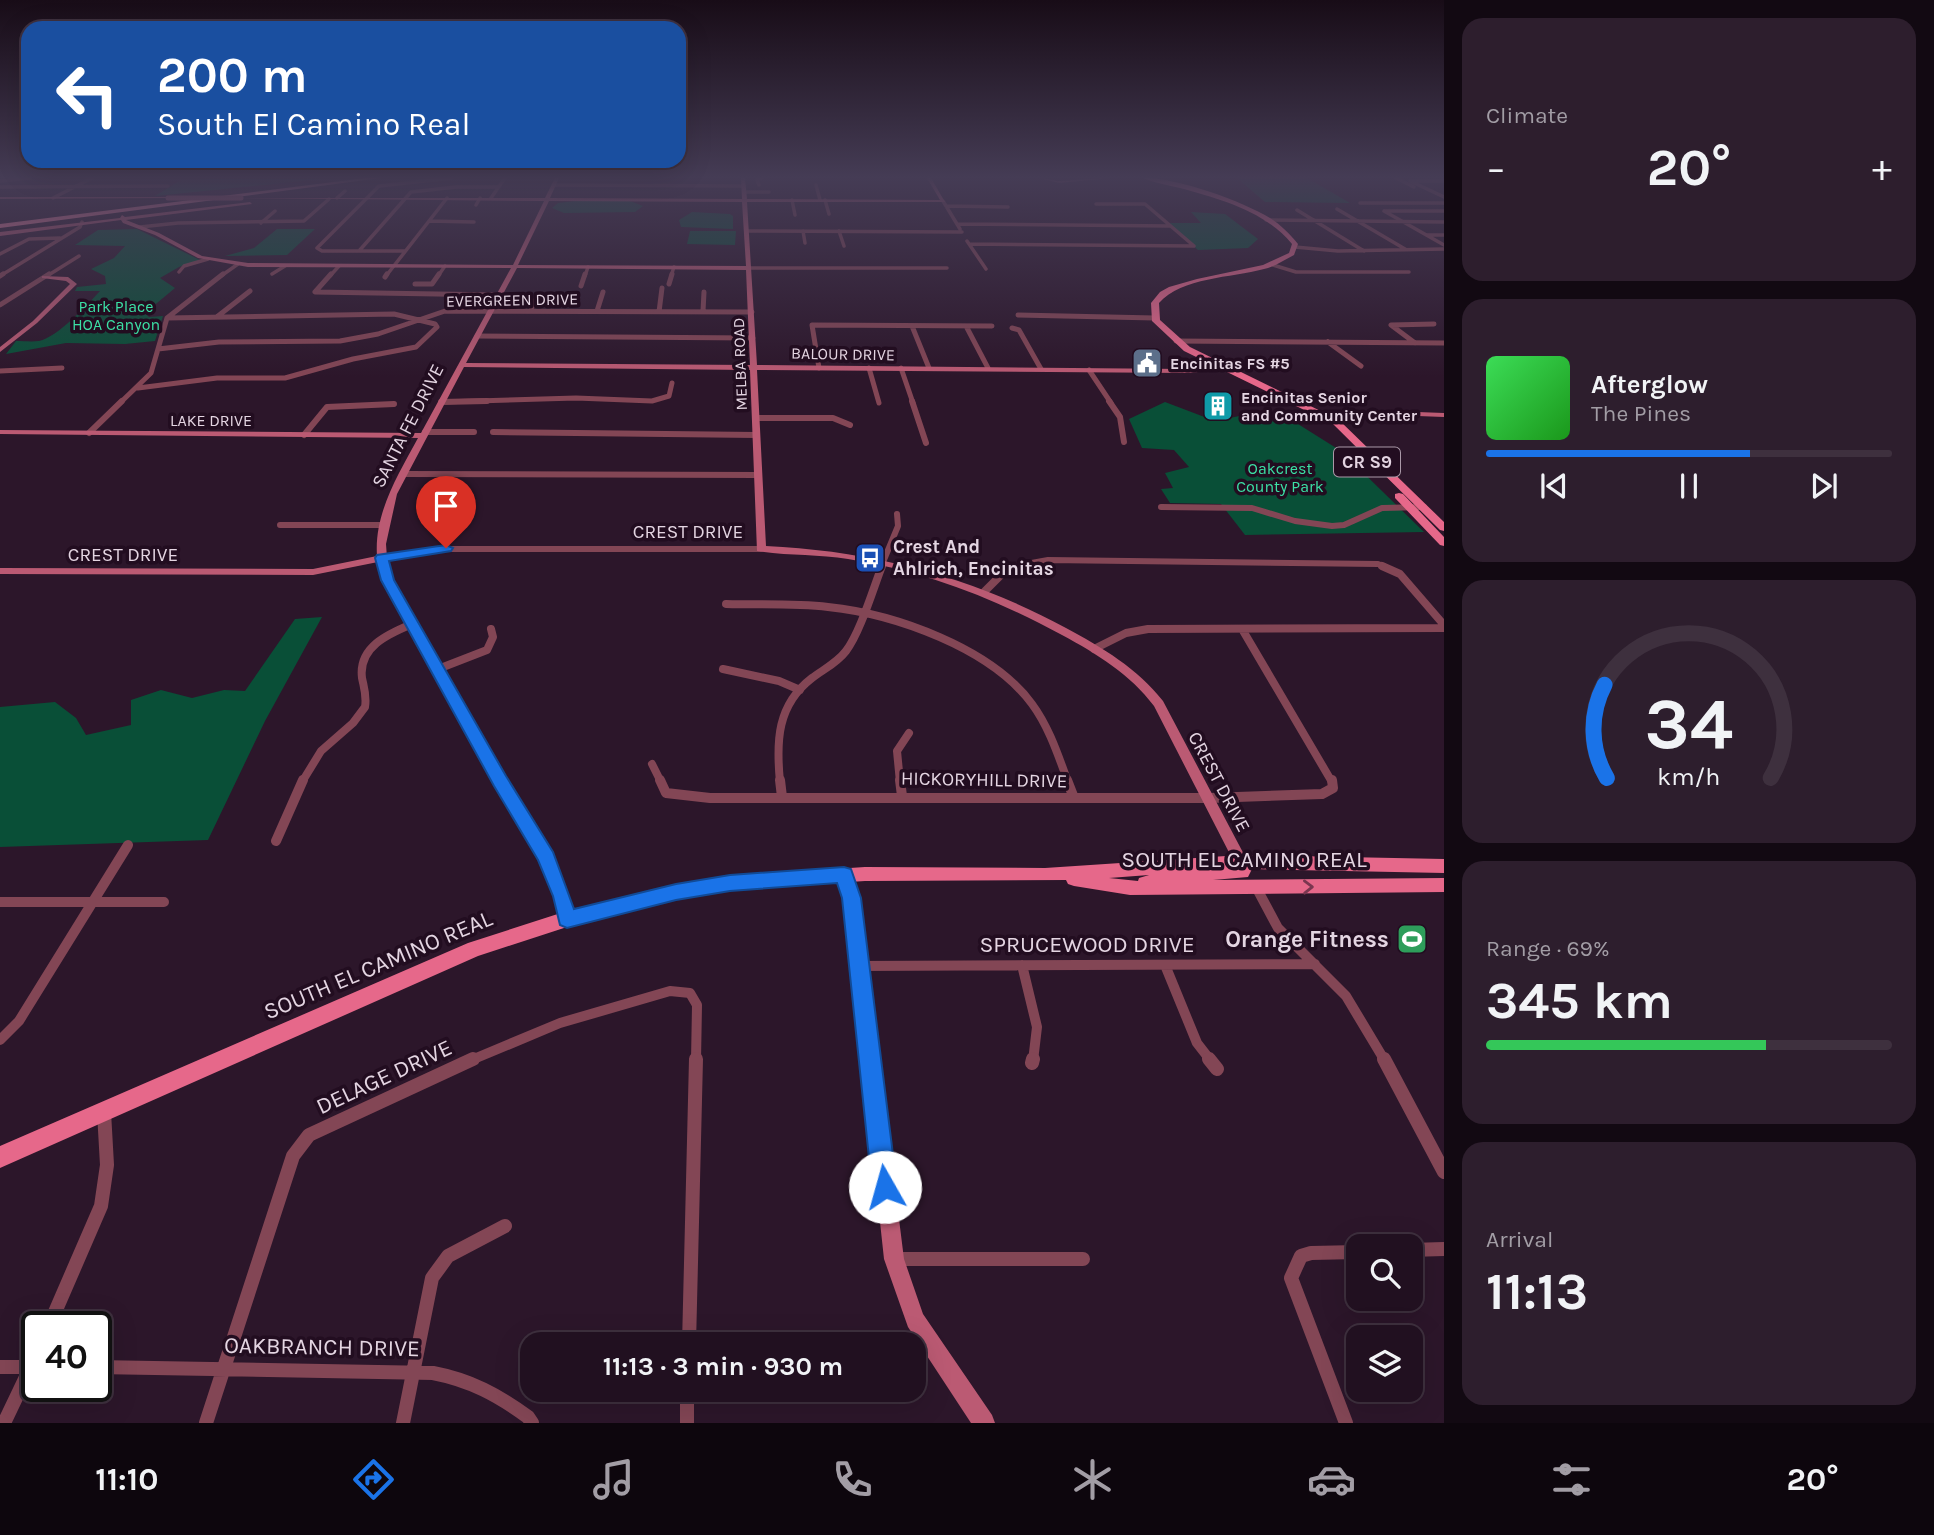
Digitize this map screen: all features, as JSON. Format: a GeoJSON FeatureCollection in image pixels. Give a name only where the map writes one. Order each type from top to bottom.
{"type":"FeatureCollection","features":[{"type":"Feature","properties":{"kind":"main road"},"geometry":{"type":"LineString","coordinates":[[1155,318],[1155,303],[1172,289],[1273,265],[1288,258],[1295,247]]}},
{"type":"Feature","properties":{"kind":"main road","name":"CR S9"},"geometry":{"type":"LineString","coordinates":[[1155,318],[1176,341],[1345,428],[1444,528]]}},
{"type":"Feature","properties":{"kind":"main road","name":"SANTA FE DRIVE"},"geometry":{"type":"LineString","coordinates":[[424,434],[461,365]]}},
{"type":"Feature","properties":{"kind":"main road","name":"CR S9"},"geometry":{"type":"LineString","coordinates":[[1323,417],[1444,543]]}},
{"type":"Feature","properties":{"kind":"main road"},"geometry":{"type":"LineString","coordinates":[[1130,888],[1173,875],[1242,872],[1244,870],[1241,862]]}},
{"type":"Feature","properties":{"kind":"main road","name":"SOUTH EL CAMINO REAL"},"geometry":{"type":"LineString","coordinates":[[0,1157],[463,953],[567,919],[676,892],[730,883],[844,875],[1045,875],[1241,862],[1444,866]]}},
{"type":"Feature","properties":{"kind":"main road","name":"SOUTH EL CAMINO REAL"},"geometry":{"type":"LineString","coordinates":[[1045,875],[1130,888],[1444,885]]}},
{"type":"Feature","properties":{"kind":"street"},"geometry":{"type":"LineString","coordinates":[[0,254],[19,244]]}},
{"type":"Feature","properties":{"kind":"street"},"geometry":{"type":"LineString","coordinates":[[0,276],[52,244]]}},
{"type":"Feature","properties":{"kind":"street"},"geometry":{"type":"LineString","coordinates":[[177,244],[208,259],[238,264],[285,266],[947,268]]}},
{"type":"Feature","properties":{"kind":"street"},"geometry":{"type":"LineString","coordinates":[[321,244],[317,248],[322,251],[405,251]]}},
{"type":"Feature","properties":{"kind":"street"},"geometry":{"type":"LineString","coordinates":[[359,251],[365,244]]}},
{"type":"Feature","properties":{"kind":"street"},"geometry":{"type":"LineString","coordinates":[[385,277],[410,244]]}},
{"type":"Feature","properties":{"kind":"street","name":"SANTA FE DRIVE"},"geometry":{"type":"LineString","coordinates":[[461,365],[525,244]]}},
{"type":"Feature","properties":{"kind":"street","name":"MELBA ROAD"},"geometry":{"type":"LineString","coordinates":[[747,244],[755,366],[761,549]]}},
{"type":"Feature","properties":{"kind":"street"},"geometry":{"type":"LineString","coordinates":[[969,244],[986,269]]}},
{"type":"Feature","properties":{"kind":"street"},"geometry":{"type":"LineString","coordinates":[[1015,244],[1194,246],[1192,244]]}},
{"type":"Feature","properties":{"kind":"street"},"geometry":{"type":"LineString","coordinates":[[1354,244],[1364,251]]}},
{"type":"Feature","properties":{"kind":"street"},"geometry":{"type":"LineString","coordinates":[[1396,244],[1407,251]]}},
{"type":"Feature","properties":{"kind":"street"},"geometry":{"type":"LineString","coordinates":[[1295,247],[1364,251],[1407,251],[1444,247]]}},
{"type":"Feature","properties":{"kind":"street"},"geometry":{"type":"LineString","coordinates":[[0,305],[79,256]]}},
{"type":"Feature","properties":{"kind":"street"},"geometry":{"type":"LineString","coordinates":[[179,272],[184,266],[208,259]]}},
{"type":"Feature","properties":{"kind":"street"},"geometry":{"type":"LineString","coordinates":[[89,433],[138,388],[154,367],[167,318],[183,303],[238,264]]}},
{"type":"Feature","properties":{"kind":"street"},"geometry":{"type":"LineString","coordinates":[[1273,265],[1296,272],[1409,272]]}},
{"type":"Feature","properties":{"kind":"street"},"geometry":{"type":"LineString","coordinates":[[272,274],[285,266]]}},
{"type":"Feature","properties":{"kind":"street"},"geometry":{"type":"LineString","coordinates":[[339,266],[315,292],[499,295]]}},
{"type":"Feature","properties":{"kind":"street"},"geometry":{"type":"LineString","coordinates":[[415,284],[432,284],[444,266]]}},
{"type":"Feature","properties":{"kind":"street"},"geometry":{"type":"LineString","coordinates":[[581,286],[588,267]]}},
{"type":"Feature","properties":{"kind":"street"},"geometry":{"type":"LineString","coordinates":[[669,284],[674,267]]}},
{"type":"Feature","properties":{"kind":"street"},"geometry":{"type":"LineString","coordinates":[[0,350],[35,322],[74,284],[68,279],[44,277]]}},
{"type":"Feature","properties":{"kind":"street"},"geometry":{"type":"LineString","coordinates":[[659,312],[662,288]]}},
{"type":"Feature","properties":{"kind":"street"},"geometry":{"type":"LineString","coordinates":[[218,316],[250,290]]}},
{"type":"Feature","properties":{"kind":"street"},"geometry":{"type":"LineString","coordinates":[[597,311],[603,292]]}},
{"type":"Feature","properties":{"kind":"street"},"geometry":{"type":"LineString","coordinates":[[703,312],[704,292]]}},
{"type":"Feature","properties":{"kind":"street"},"geometry":{"type":"LineString","coordinates":[[525,300],[533,302],[531,311]]}},
{"type":"Feature","properties":{"kind":"street","name":"EVERGREEN DRIVE"},"geometry":{"type":"LineString","coordinates":[[158,349],[219,342],[340,341],[378,334],[445,311],[752,312]]}},
{"type":"Feature","properties":{"kind":"street"},"geometry":{"type":"LineString","coordinates":[[138,388],[217,378],[285,378],[353,359],[411,349],[419,346],[437,327],[436,324],[420,318],[394,314],[167,318]]}},
{"type":"Feature","properties":{"kind":"street"},"geometry":{"type":"LineString","coordinates":[[1018,315],[1155,318]]}},
{"type":"Feature","properties":{"kind":"street"},"geometry":{"type":"LineString","coordinates":[[1415,343],[1391,325],[1434,324]]}},
{"type":"Feature","properties":{"kind":"street"},"geometry":{"type":"LineString","coordinates":[[819,368],[812,325],[992,326]]}},
{"type":"Feature","properties":{"kind":"street"},"geometry":{"type":"LineString","coordinates":[[912,326],[929,368]]}},
{"type":"Feature","properties":{"kind":"street"},"geometry":{"type":"LineString","coordinates":[[966,326],[988,368]]}},
{"type":"Feature","properties":{"kind":"street"},"geometry":{"type":"LineString","coordinates":[[1012,328],[1019,330],[1041,369]]}},
{"type":"Feature","properties":{"kind":"street"},"geometry":{"type":"LineString","coordinates":[[477,336],[753,338]]}},
{"type":"Feature","properties":{"kind":"street"},"geometry":{"type":"LineString","coordinates":[[1176,341],[1444,343]]}},
{"type":"Feature","properties":{"kind":"street"},"geometry":{"type":"LineString","coordinates":[[1328,342],[1362,366]]}},
{"type":"Feature","properties":{"kind":"street","name":"BALOUR DRIVE"},"geometry":{"type":"LineString","coordinates":[[461,365],[1184,371],[1224,368]]}},
{"type":"Feature","properties":{"kind":"street"},"geometry":{"type":"LineString","coordinates":[[0,371],[62,368]]}},
{"type":"Feature","properties":{"kind":"street"},"geometry":{"type":"LineString","coordinates":[[869,368],[879,403]]}},
{"type":"Feature","properties":{"kind":"street"},"geometry":{"type":"LineString","coordinates":[[901,368],[926,443]]}},
{"type":"Feature","properties":{"kind":"street"},"geometry":{"type":"LineString","coordinates":[[1089,370],[1120,417],[1124,442]]}},
{"type":"Feature","properties":{"kind":"street"},"geometry":{"type":"LineString","coordinates":[[441,402],[571,397],[660,400],[669,396],[671,383]]}},
{"type":"Feature","properties":{"kind":"street"},"geometry":{"type":"LineString","coordinates":[[494,402],[498,394]]}},
{"type":"Feature","properties":{"kind":"street"},"geometry":{"type":"LineString","coordinates":[[304,435],[327,407],[394,404]]}},
{"type":"Feature","properties":{"kind":"street"},"geometry":{"type":"LineString","coordinates":[[1323,417],[1391,413],[1444,415]]}},
{"type":"Feature","properties":{"kind":"street"},"geometry":{"type":"LineString","coordinates":[[756,418],[833,418],[850,425]]}},
{"type":"Feature","properties":{"kind":"street","name":"LAKE DRIVE"},"geometry":{"type":"LineString","coordinates":[[0,432],[424,434]]}},
{"type":"Feature","properties":{"kind":"street"},"geometry":{"type":"LineString","coordinates":[[424,434],[474,432]]}},
{"type":"Feature","properties":{"kind":"street"},"geometry":{"type":"LineString","coordinates":[[493,432],[757,435]]}},
{"type":"Feature","properties":{"kind":"street","name":"SANTA FE DRIVE"},"geometry":{"type":"LineString","coordinates":[[424,434],[392,494],[383,525],[382,558],[391,588],[500,781],[547,857],[562,896],[567,919]]}},
{"type":"Feature","properties":{"kind":"street"},"geometry":{"type":"LineString","coordinates":[[403,474],[758,475]]}},
{"type":"Feature","properties":{"kind":"street"},"geometry":{"type":"LineString","coordinates":[[1161,507],[1252,508],[1295,521],[1332,526],[1345,525],[1382,508],[1424,507]]}},
{"type":"Feature","properties":{"kind":"street"},"geometry":{"type":"LineString","coordinates":[[782,797],[777,736],[786,706],[810,680],[839,663],[849,648],[865,614],[898,526],[897,514]]}},
{"type":"Feature","properties":{"kind":"street"},"geometry":{"type":"LineString","coordinates":[[280,525],[383,525]]}},
{"type":"Feature","properties":{"kind":"street","name":"CREST DRIVE"},"geometry":{"type":"LineString","coordinates":[[0,571],[313,572],[446,548],[761,549],[836,552],[885,561],[932,573],[1013,603],[1129,670],[1146,686],[1241,862]]}},
{"type":"Feature","properties":{"kind":"street"},"geometry":{"type":"LineString","coordinates":[[985,592],[1009,566],[1048,560],[1378,564],[1400,574],[1444,626]]}},
{"type":"Feature","properties":{"kind":"street"},"geometry":{"type":"LineString","coordinates":[[726,604],[820,607],[865,614],[928,634],[982,660],[1016,687],[1040,716],[1074,799]]}},
{"type":"Feature","properties":{"kind":"street"},"geometry":{"type":"LineString","coordinates":[[276,841],[316,757],[362,712],[367,699],[361,674],[362,664],[371,648],[383,637],[411,624]]}},
{"type":"Feature","properties":{"kind":"street"},"geometry":{"type":"LineString","coordinates":[[1094,649],[1126,633],[1149,629],[1444,626]]}},
{"type":"Feature","properties":{"kind":"street"},"geometry":{"type":"LineString","coordinates":[[438,669],[487,650],[493,637],[491,629]]}},
{"type":"Feature","properties":{"kind":"street","name":"HICKORYHILL DRIVE"},"geometry":{"type":"LineString","coordinates":[[652,764],[666,793],[710,798],[902,796],[1209,799],[1322,794],[1333,788],[1332,779],[1242,629]]}},
{"type":"Feature","properties":{"kind":"street"},"geometry":{"type":"LineString","coordinates":[[723,669],[779,681],[800,690]]}},
{"type":"Feature","properties":{"kind":"street"},"geometry":{"type":"LineString","coordinates":[[902,796],[897,751],[909,733]]}},
{"type":"Feature","properties":{"kind":"street"},"geometry":{"type":"LineString","coordinates":[[3,1038],[19,1021],[128,845]]}},
{"type":"Feature","properties":{"kind":"street"},"geometry":{"type":"LineString","coordinates":[[844,875],[852,898],[894,1259],[915,1320],[984,1423]]}},
{"type":"Feature","properties":{"kind":"street"},"geometry":{"type":"LineString","coordinates":[[1256,887],[1278,928],[1294,947],[1346,996],[1370,1032],[1444,1172]]}},
{"type":"Feature","properties":{"kind":"street"},"geometry":{"type":"LineString","coordinates":[[0,902],[164,902]]}},
{"type":"Feature","properties":{"kind":"street","name":"SPRUCEWOOD DRIVE"},"geometry":{"type":"LineString","coordinates":[[859,966],[1315,964]]}},
{"type":"Feature","properties":{"kind":"street"},"geometry":{"type":"LineString","coordinates":[[1022,965],[1039,1032],[1038,1049],[1032,1063]]}},
{"type":"Feature","properties":{"kind":"street"},"geometry":{"type":"LineString","coordinates":[[1165,965],[1197,1044],[1217,1069]]}},
{"type":"Feature","properties":{"kind":"street","name":"DELAGE DRIVE"},"geometry":{"type":"LineString","coordinates":[[225,1368],[293,1156],[309,1135],[482,1055],[561,1023],[670,991],[690,993],[697,1005],[689,1332]]}},
{"type":"Feature","properties":{"kind":"street"},"geometry":{"type":"LineString","coordinates":[[56,1311],[101,1206],[107,1164],[104,1112]]}},
{"type":"Feature","properties":{"kind":"street"},"geometry":{"type":"LineString","coordinates":[[403,1423],[432,1278],[448,1256],[505,1226]]}},
{"type":"Feature","properties":{"kind":"street"},"geometry":{"type":"LineString","coordinates":[[1423,1250],[1444,1249]]}},
{"type":"Feature","properties":{"kind":"street"},"geometry":{"type":"LineString","coordinates":[[1346,1252],[1311,1253],[1301,1256],[1292,1278],[1346,1423]]}},
{"type":"Feature","properties":{"kind":"street"},"geometry":{"type":"LineString","coordinates":[[894,1259],[1083,1259]]}},
{"type":"Feature","properties":{"kind":"street"},"geometry":{"type":"LineString","coordinates":[[0,1367],[21,1364]]}},
{"type":"Feature","properties":{"kind":"street","name":"OAKBRANCH DRIVE"},"geometry":{"type":"LineString","coordinates":[[112,1367],[414,1371],[448,1374],[488,1388],[528,1417],[532,1423]]}},
{"type":"Feature","properties":{"kind":"street"},"geometry":{"type":"LineString","coordinates":[[206,1423],[225,1368]]}},
{"type":"Feature","properties":{"kind":"street"},"geometry":{"type":"LineString","coordinates":[[4,1423],[21,1390]]}},
{"type":"Feature","properties":{"kind":"street"},"geometry":{"type":"LineString","coordinates":[[687,1402],[687,1423]]}},
{"type":"Feature","properties":{"kind":"green space","name":"Park Place HOA Canyon"},"geometry":{"type":"Polygon","coordinates":[[[168,244],[200,260],[179,267],[160,278],[175,288],[145,313],[149,317],[163,316],[155,341],[125,344],[66,343],[6,354],[16,341],[47,338],[72,320],[100,291],[75,291],[77,287],[106,284],[105,276],[91,269],[114,258],[125,246],[75,245],[168,244]]]}},
{"type":"Feature","properties":{"kind":"green space"},"geometry":{"type":"Polygon","coordinates":[[[258,244],[298,244],[287,255],[225,256],[258,244]]]}},
{"type":"Feature","properties":{"kind":"green space"},"geometry":{"type":"Polygon","coordinates":[[[1192,244],[1252,244],[1248,248],[1198,250],[1192,244]]]}},
{"type":"Feature","properties":{"kind":"green space","name":"Oakcrest County Park"},"geometry":{"type":"Polygon","coordinates":[[[1165,402],[1215,421],[1254,413],[1269,422],[1290,419],[1341,451],[1424,532],[1245,535],[1221,504],[1170,503],[1161,489],[1173,488],[1165,473],[1189,467],[1174,450],[1142,448],[1129,419],[1165,402]]]}},
{"type":"Feature","properties":{"kind":"green space"},"geometry":{"type":"Polygon","coordinates":[[[322,617],[265,721],[208,840],[0,847],[0,707],[55,702],[76,718],[86,735],[131,725],[131,700],[161,690],[192,698],[224,690],[245,691],[295,619],[322,617]]]}},
{"type":"Feature","properties":{"kind":"place","name":"Encinitas FS #5"},"geometry":{"type":"Point","coordinates":[1147,363]}},
{"type":"Feature","properties":{"kind":"place","name":"Encinitas Senior and Community Center"},"geometry":{"type":"Point","coordinates":[1218,406]}},
{"type":"Feature","properties":{"kind":"place","name":"Crest And Ahlrich, Encinitas"},"geometry":{"type":"Point","coordinates":[870,558]}},
{"type":"Feature","properties":{"kind":"place","name":"Orange Fitness"},"geometry":{"type":"Point","coordinates":[1412,939]}},
{"type":"Feature","properties":{"kind":"route"},"geometry":{"type":"LineString","coordinates":[[446,548],[382,558],[387,580],[500,781],[547,857],[562,896],[567,919],[676,892],[730,883],[844,875],[852,898],[885,1187]]}}]}
